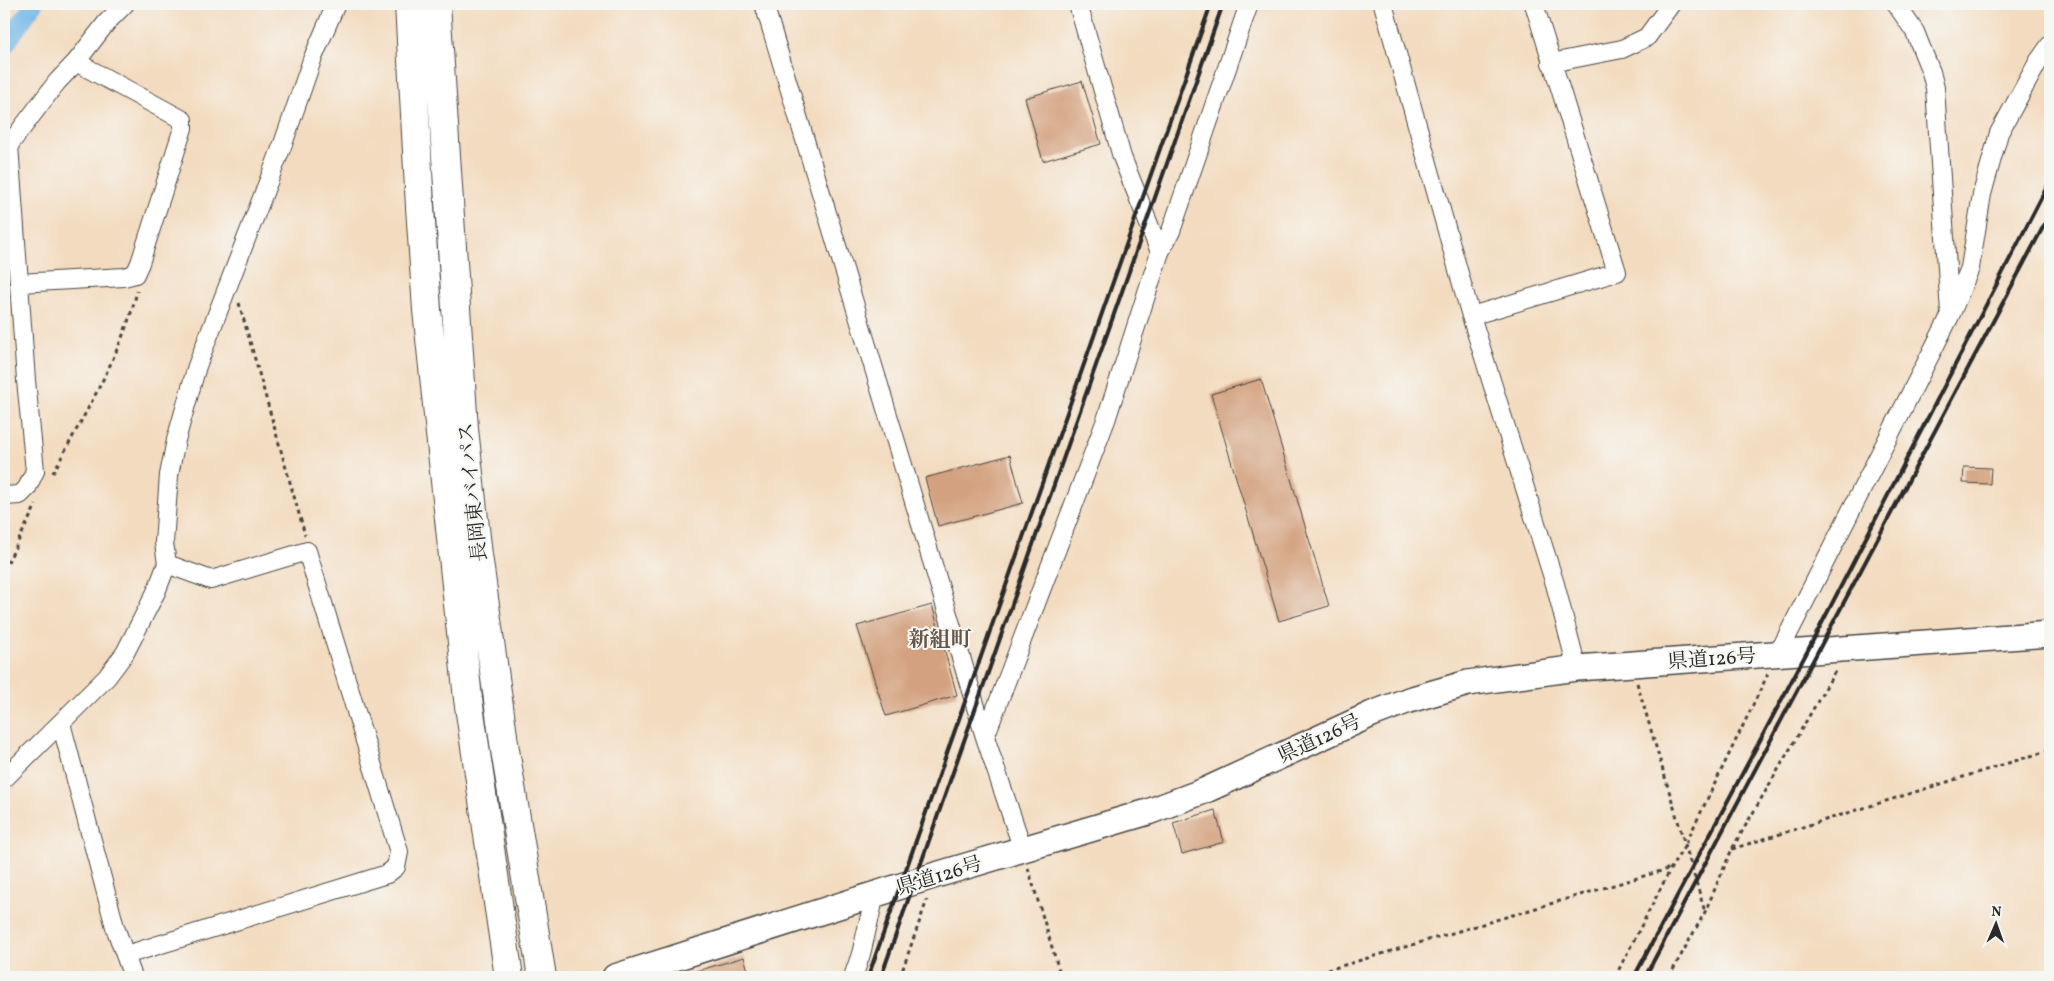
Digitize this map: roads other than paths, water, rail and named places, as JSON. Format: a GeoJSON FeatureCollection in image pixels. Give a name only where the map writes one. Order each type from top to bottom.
{"type":"FeatureCollection","features":[{"type":"Feature","properties":{"kind":"highway","name":"長岡東バイパス"},"geometry":{"type":"LineString","coordinates":[[409,4],[428,320],[468,699],[509,977]]}},
{"type":"Feature","properties":{"kind":"highway","name":"長岡東バイパス"},"geometry":{"type":"LineString","coordinates":[[436,4],[464,429],[478,555],[505,750],[542,977]]}},
{"type":"Feature","properties":{"kind":"main road","name":"県道126号"},"geometry":{"type":"LineString","coordinates":[[631,975],[936,875],[1148,812],[1204,791],[1372,714],[1409,700],[1468,683],[1576,668],[2050,634]]}},
{"type":"Feature","properties":{"kind":"street"},"geometry":{"type":"LineString","coordinates":[[4,496],[20,495],[27,488],[35,471],[6,147],[107,22],[125,4]]}},
{"type":"Feature","properties":{"kind":"street"},"geometry":{"type":"LineString","coordinates":[[4,779],[107,677],[124,654],[152,601],[167,564],[164,543],[166,503],[176,440],[197,366],[284,141],[312,60],[336,4]]}},
{"type":"Feature","properties":{"kind":"street"},"geometry":{"type":"LineString","coordinates":[[764,4],[985,737],[1023,850]]}},
{"type":"Feature","properties":{"kind":"street"},"geometry":{"type":"LineString","coordinates":[[1078,4],[1122,157],[1160,252]]}},
{"type":"Feature","properties":{"kind":"street"},"geometry":{"type":"LineString","coordinates":[[985,737],[1106,420],[1160,252],[1171,231],[1249,4]]}},
{"type":"Feature","properties":{"kind":"street"},"geometry":{"type":"LineString","coordinates":[[1383,4],[1471,316],[1555,584],[1576,668]]}},
{"type":"Feature","properties":{"kind":"street"},"geometry":{"type":"LineString","coordinates":[[1471,316],[1617,272],[1534,4]]}},
{"type":"Feature","properties":{"kind":"street"},"geometry":{"type":"LineString","coordinates":[[1552,63],[1622,49],[1647,37],[1672,4]]}},
{"type":"Feature","properties":{"kind":"street"},"geometry":{"type":"LineString","coordinates":[[1896,4],[1915,32],[1931,72],[1935,88],[1950,316]]}},
{"type":"Feature","properties":{"kind":"street"},"geometry":{"type":"LineString","coordinates":[[1778,654],[1950,316],[1970,268],[1982,194],[1999,133],[2038,62],[2050,45]]}},
{"type":"Feature","properties":{"kind":"street"},"geometry":{"type":"LineString","coordinates":[[19,284],[124,277],[135,274],[183,128],[183,120],[76,62]]}},
{"type":"Feature","properties":{"kind":"street"},"geometry":{"type":"LineString","coordinates":[[126,955],[387,874],[396,867],[399,852],[307,551],[211,580],[167,564]]}},
{"type":"Feature","properties":{"kind":"street"},"geometry":{"type":"LineString","coordinates":[[61,723],[115,927],[133,977]]}},
{"type":"Feature","properties":{"kind":"street"},"geometry":{"type":"LineString","coordinates":[[853,977],[861,954],[874,895]]}},
{"type":"Feature","properties":{"kind":"waterway"},"geometry":{"type":"LineString","coordinates":[[4,47],[34,4]]}},
{"type":"Feature","properties":{"kind":"railway"},"geometry":{"type":"LineString","coordinates":[[868,977],[1211,4]]}},
{"type":"Feature","properties":{"kind":"railway"},"geometry":{"type":"LineString","coordinates":[[881,977],[1223,4]]}},
{"type":"Feature","properties":{"kind":"railway"},"geometry":{"type":"LineString","coordinates":[[1634,977],[1807,652],[2050,181]]}},
{"type":"Feature","properties":{"kind":"railway"},"geometry":{"type":"LineString","coordinates":[[1645,977],[2050,214]]}},
{"type":"Feature","properties":{"kind":"district","name":"新組町"},"geometry":{"type":"Point","coordinates":[940,639]}}]}
